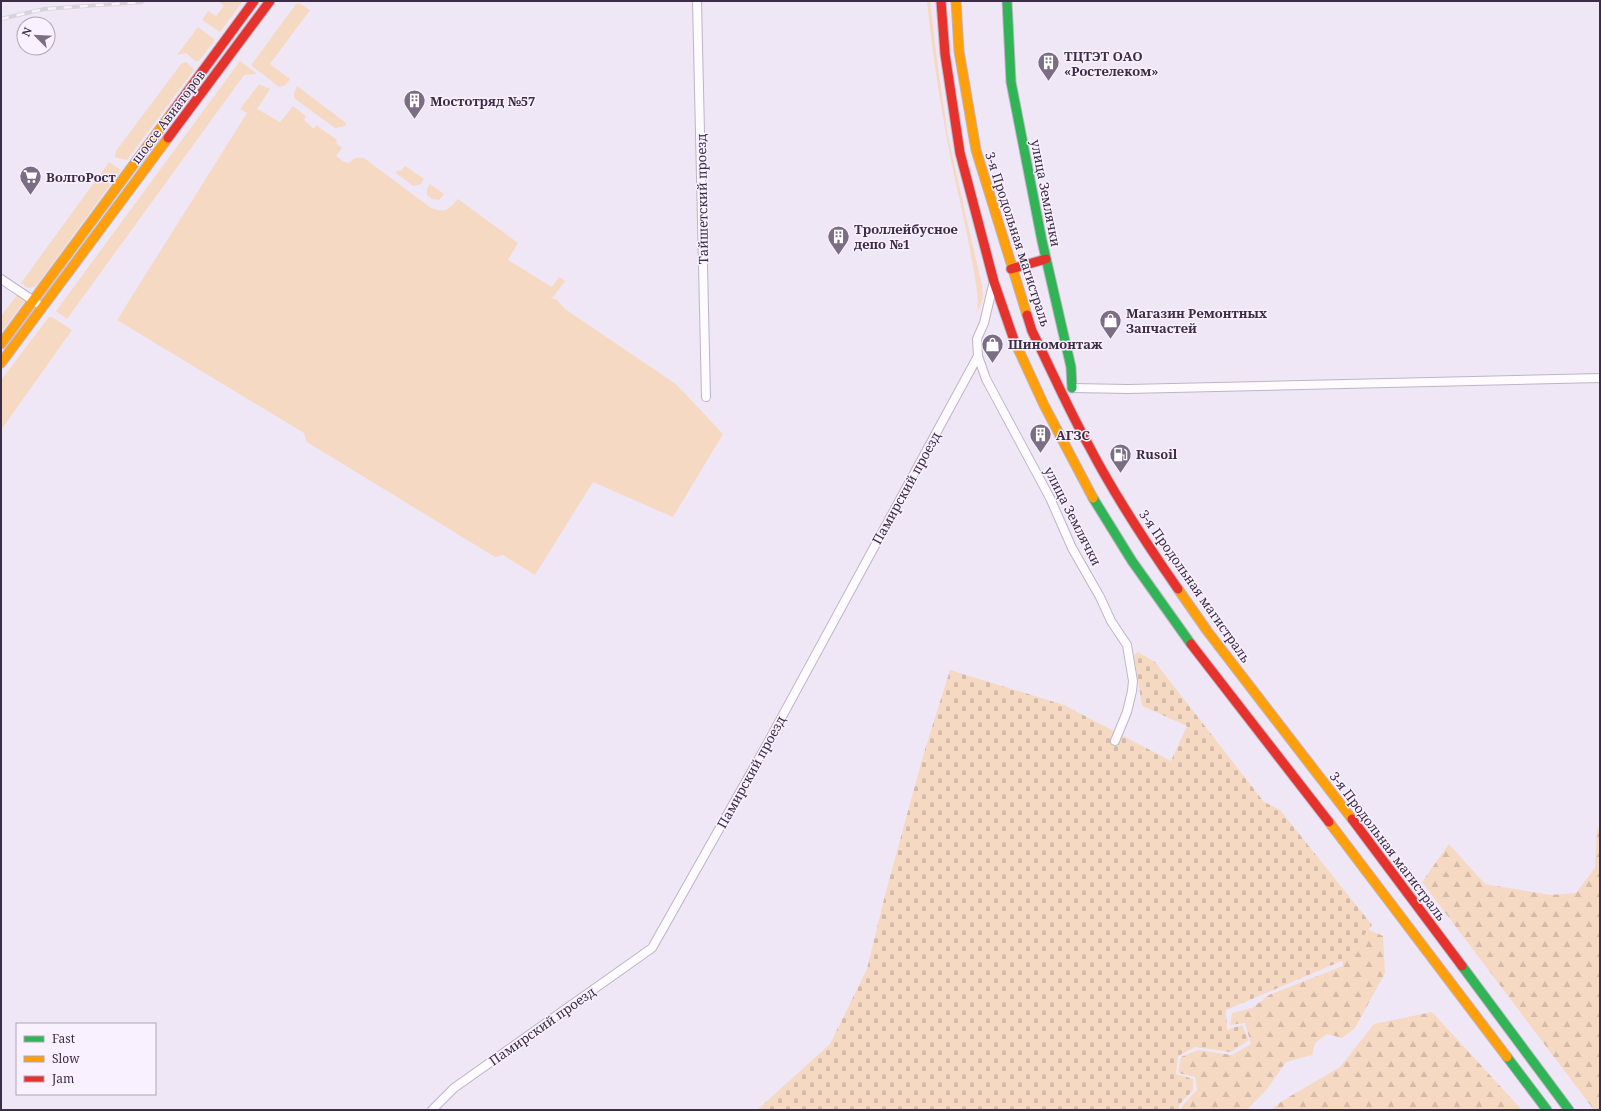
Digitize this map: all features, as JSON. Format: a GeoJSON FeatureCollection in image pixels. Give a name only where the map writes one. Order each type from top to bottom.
{"type":"FeatureCollection","features":[{"type":"Feature","properties":{"kind":"main road","name":"шоссе Авиаторов"},"geometry":{"type":"LineString","coordinates":[[1,344],[254,1]]}},
{"type":"Feature","properties":{"kind":"main road","name":"шоссе Авиаторов"},"geometry":{"type":"LineString","coordinates":[[1,363],[270,1]]}},
{"type":"Feature","properties":{"kind":"main road"},"geometry":{"type":"LineString","coordinates":[[941,1],[945,54],[960,153],[994,282],[1015,342],[1044,404],[1087,488],[1132,561],[1194,647],[1324,815],[1547,1110]]}},
{"type":"Feature","properties":{"kind":"main road","name":"3-я Продольная магистраль"},"geometry":{"type":"LineString","coordinates":[[956,1],[959,51],[976,150],[1011,269],[1032,331],[1074,417],[1111,486],[1149,547],[1208,632],[1359,828],[1569,1110]]}},
{"type":"Feature","properties":{"kind":"main road","name":"улица Землячки"},"geometry":{"type":"LineString","coordinates":[[1007,1],[1011,82],[1046,259],[1071,367],[1074,417]]}},
{"type":"Feature","properties":{"kind":"main road"},"geometry":{"type":"LineString","coordinates":[[1011,269],[1046,259]]}},
{"type":"Feature","properties":{"kind":"street","name":"Тайшетский проезд"},"geometry":{"type":"LineString","coordinates":[[697,1],[706,397]]}},
{"type":"Feature","properties":{"kind":"street"},"geometry":{"type":"LineString","coordinates":[[1,279],[43,307]]}},
{"type":"Feature","properties":{"kind":"street","name":"улица Землячки"},"geometry":{"type":"LineString","coordinates":[[994,282],[984,323],[977,339],[978,356],[986,379],[1050,498],[1072,548],[1100,597],[1111,621],[1127,645],[1133,681],[1132,691],[1127,712],[1115,741]]}},
{"type":"Feature","properties":{"kind":"street","name":"Памирский проезд"},"geometry":{"type":"LineString","coordinates":[[432,1110],[454,1088],[652,948],[769,739],[978,356]]}},
{"type":"Feature","properties":{"kind":"street"},"geometry":{"type":"LineString","coordinates":[[1072,388],[1600,378]]}},
{"type":"Feature","properties":{"kind":"green space"},"geometry":{"type":"Polygon","coordinates":[[[218,1],[243,1],[220,32],[202,20],[208,11],[216,16],[224,6],[218,1]]]}},
{"type":"Feature","properties":{"kind":"green space"},"geometry":{"type":"Polygon","coordinates":[[[927,1],[930,1],[948,136],[982,285],[983,298],[977,315],[978,309],[975,279],[942,110],[927,1]]]}},
{"type":"Feature","properties":{"kind":"green space"},"geometry":{"type":"Polygon","coordinates":[[[299,3],[310,10],[270,64],[290,79],[284,86],[279,87],[252,66],[252,64],[296,4],[299,3]]]}},
{"type":"Feature","properties":{"kind":"green space"},"geometry":{"type":"Polygon","coordinates":[[[198,27],[215,40],[199,61],[195,61],[186,53],[177,55],[198,27]]]}},
{"type":"Feature","properties":{"kind":"green space"},"geometry":{"type":"Polygon","coordinates":[[[240,61],[257,74],[244,75],[67,319],[56,311],[240,61]]]}},
{"type":"Feature","properties":{"kind":"green space"},"geometry":{"type":"Polygon","coordinates":[[[186,62],[194,70],[127,160],[115,157],[116,151],[181,64],[186,62]]]}},
{"type":"Feature","properties":{"kind":"green space"},"geometry":{"type":"Polygon","coordinates":[[[259,84],[270,89],[257,109],[280,122],[293,106],[306,116],[304,120],[314,129],[316,125],[337,140],[336,143],[342,148],[336,156],[344,162],[349,163],[355,158],[364,158],[431,208],[446,210],[458,199],[518,243],[508,260],[552,287],[559,277],[565,281],[553,297],[550,297],[557,300],[565,309],[676,384],[723,434],[673,517],[593,482],[535,575],[503,555],[495,557],[307,442],[304,433],[117,320],[247,113],[240,109],[259,84]]]}},
{"type":"Feature","properties":{"kind":"green space"},"geometry":{"type":"Polygon","coordinates":[[[297,86],[346,123],[345,126],[335,128],[294,98],[297,86]]]}},
{"type":"Feature","properties":{"kind":"green space"},"geometry":{"type":"Polygon","coordinates":[[[109,162],[121,170],[39,282],[34,287],[28,288],[21,283],[109,162]]]}},
{"type":"Feature","properties":{"kind":"green space"},"geometry":{"type":"Polygon","coordinates":[[[405,166],[424,179],[421,184],[413,186],[396,173],[398,170],[401,171],[405,166]]]}},
{"type":"Feature","properties":{"kind":"green space"},"geometry":{"type":"Polygon","coordinates":[[[430,184],[444,194],[439,200],[432,199],[427,195],[427,189],[430,184]]]}},
{"type":"Feature","properties":{"kind":"green space"},"geometry":{"type":"Polygon","coordinates":[[[17,295],[25,301],[1,332],[1,316],[17,295]]]}},
{"type":"Feature","properties":{"kind":"green space"},"geometry":{"type":"Polygon","coordinates":[[[49,317],[52,317],[72,330],[1,430],[1,380],[49,317]]]}},
{"type":"Feature","properties":{"kind":"green space"},"geometry":{"type":"Polygon","coordinates":[[[1138,652],[1155,662],[1264,802],[1280,810],[1372,925],[1344,960],[1226,1010],[1227,1030],[1242,1025],[1249,1040],[1231,1052],[1195,1047],[1178,1056],[1176,1074],[1193,1079],[1193,1090],[1179,1105],[1179,1110],[757,1110],[830,1044],[867,969],[885,895],[923,756],[950,670],[1064,705],[1171,761],[1187,726],[1142,706],[1134,655],[1138,652]]]}},
{"type":"Feature","properties":{"kind":"green space"},"geometry":{"type":"Polygon","coordinates":[[[1600,826],[1600,1110],[1594,1110],[1422,882],[1449,844],[1485,884],[1550,895],[1576,893],[1595,868],[1597,830],[1600,826]]]}},
{"type":"Feature","properties":{"kind":"green space"},"geometry":{"type":"Polygon","coordinates":[[[1363,927],[1383,936],[1385,973],[1355,1028],[1342,1038],[1327,1034],[1315,1043],[1312,1055],[1286,1062],[1267,1089],[1247,1110],[1182,1110],[1182,1106],[1197,1090],[1195,1077],[1178,1073],[1181,1057],[1198,1050],[1232,1055],[1251,1044],[1245,1023],[1230,1025],[1232,1013],[1252,1008],[1269,995],[1343,966],[1341,952],[1363,927]]]}},
{"type":"Feature","properties":{"kind":"green space"},"geometry":{"type":"Polygon","coordinates":[[[1432,1012],[1522,1110],[1271,1110],[1282,1101],[1340,1067],[1374,1024],[1432,1012]]]}},
{"type":"Feature","properties":{"kind":"railway"},"geometry":{"type":"LineString","coordinates":[[1,19],[44,9],[142,2]]}},
{"type":"Feature","properties":{"kind":"traffic: fast"},"geometry":{"type":"LineString","coordinates":[[1007,1],[1011,82],[1042,241],[1071,367],[1072,388]]}},
{"type":"Feature","properties":{"kind":"traffic: fast"},"geometry":{"type":"LineString","coordinates":[[1093,498],[1132,561],[1191,644]]}},
{"type":"Feature","properties":{"kind":"traffic: fast"},"geometry":{"type":"LineString","coordinates":[[1462,966],[1569,1110]]}},
{"type":"Feature","properties":{"kind":"traffic: fast"},"geometry":{"type":"LineString","coordinates":[[1507,1057],[1547,1110]]}},
{"type":"Feature","properties":{"kind":"traffic: slow"},"geometry":{"type":"LineString","coordinates":[[956,1],[959,51],[976,150],[1027,315]]}},
{"type":"Feature","properties":{"kind":"traffic: slow"},"geometry":{"type":"LineString","coordinates":[[1,344],[171,114]]}},
{"type":"Feature","properties":{"kind":"traffic: slow"},"geometry":{"type":"LineString","coordinates":[[1,363],[168,138]]}},
{"type":"Feature","properties":{"kind":"traffic: slow"},"geometry":{"type":"LineString","coordinates":[[1014,340],[1044,405],[1093,498]]}},
{"type":"Feature","properties":{"kind":"traffic: slow"},"geometry":{"type":"LineString","coordinates":[[1178,589],[1208,632],[1352,819]]}},
{"type":"Feature","properties":{"kind":"traffic: slow"},"geometry":{"type":"LineString","coordinates":[[1329,822],[1507,1057]]}},
{"type":"Feature","properties":{"kind":"traffic: jam"},"geometry":{"type":"LineString","coordinates":[[171,114],[254,1]]}},
{"type":"Feature","properties":{"kind":"traffic: jam"},"geometry":{"type":"LineString","coordinates":[[168,138],[270,1]]}},
{"type":"Feature","properties":{"kind":"traffic: jam"},"geometry":{"type":"LineString","coordinates":[[941,1],[945,54],[960,153],[994,282],[1014,340]]}},
{"type":"Feature","properties":{"kind":"traffic: jam"},"geometry":{"type":"LineString","coordinates":[[1011,269],[1046,259]]}},
{"type":"Feature","properties":{"kind":"traffic: jam"},"geometry":{"type":"LineString","coordinates":[[1027,315],[1032,331],[1074,418],[1099,465],[1131,519],[1178,589]]}},
{"type":"Feature","properties":{"kind":"traffic: jam"},"geometry":{"type":"LineString","coordinates":[[1191,644],[1329,822]]}},
{"type":"Feature","properties":{"kind":"traffic: jam"},"geometry":{"type":"LineString","coordinates":[[1352,819],[1462,966]]}},
{"type":"Feature","properties":{"kind":"place","name":"ТЦТЭТ ОАО «Ростелеком»"},"geometry":{"type":"Point","coordinates":[1048,82]}},
{"type":"Feature","properties":{"kind":"place","name":"Мостотряд №57"},"geometry":{"type":"Point","coordinates":[415,120]}},
{"type":"Feature","properties":{"kind":"place","name":"ВолгоРост"},"geometry":{"type":"Point","coordinates":[31,196]}},
{"type":"Feature","properties":{"kind":"place","name":"Троллейбусное депо №1"},"geometry":{"type":"Point","coordinates":[839,256]}},
{"type":"Feature","properties":{"kind":"place","name":"Магазин Ремонтных Запчастей"},"geometry":{"type":"Point","coordinates":[1110,340]}},
{"type":"Feature","properties":{"kind":"place","name":"Шиномонтаж"},"geometry":{"type":"Point","coordinates":[993,364]}},
{"type":"Feature","properties":{"kind":"place","name":"АГЗС"},"geometry":{"type":"Point","coordinates":[1041,454]}},
{"type":"Feature","properties":{"kind":"place","name":"Rusoil"},"geometry":{"type":"Point","coordinates":[1120,474]}}]}
